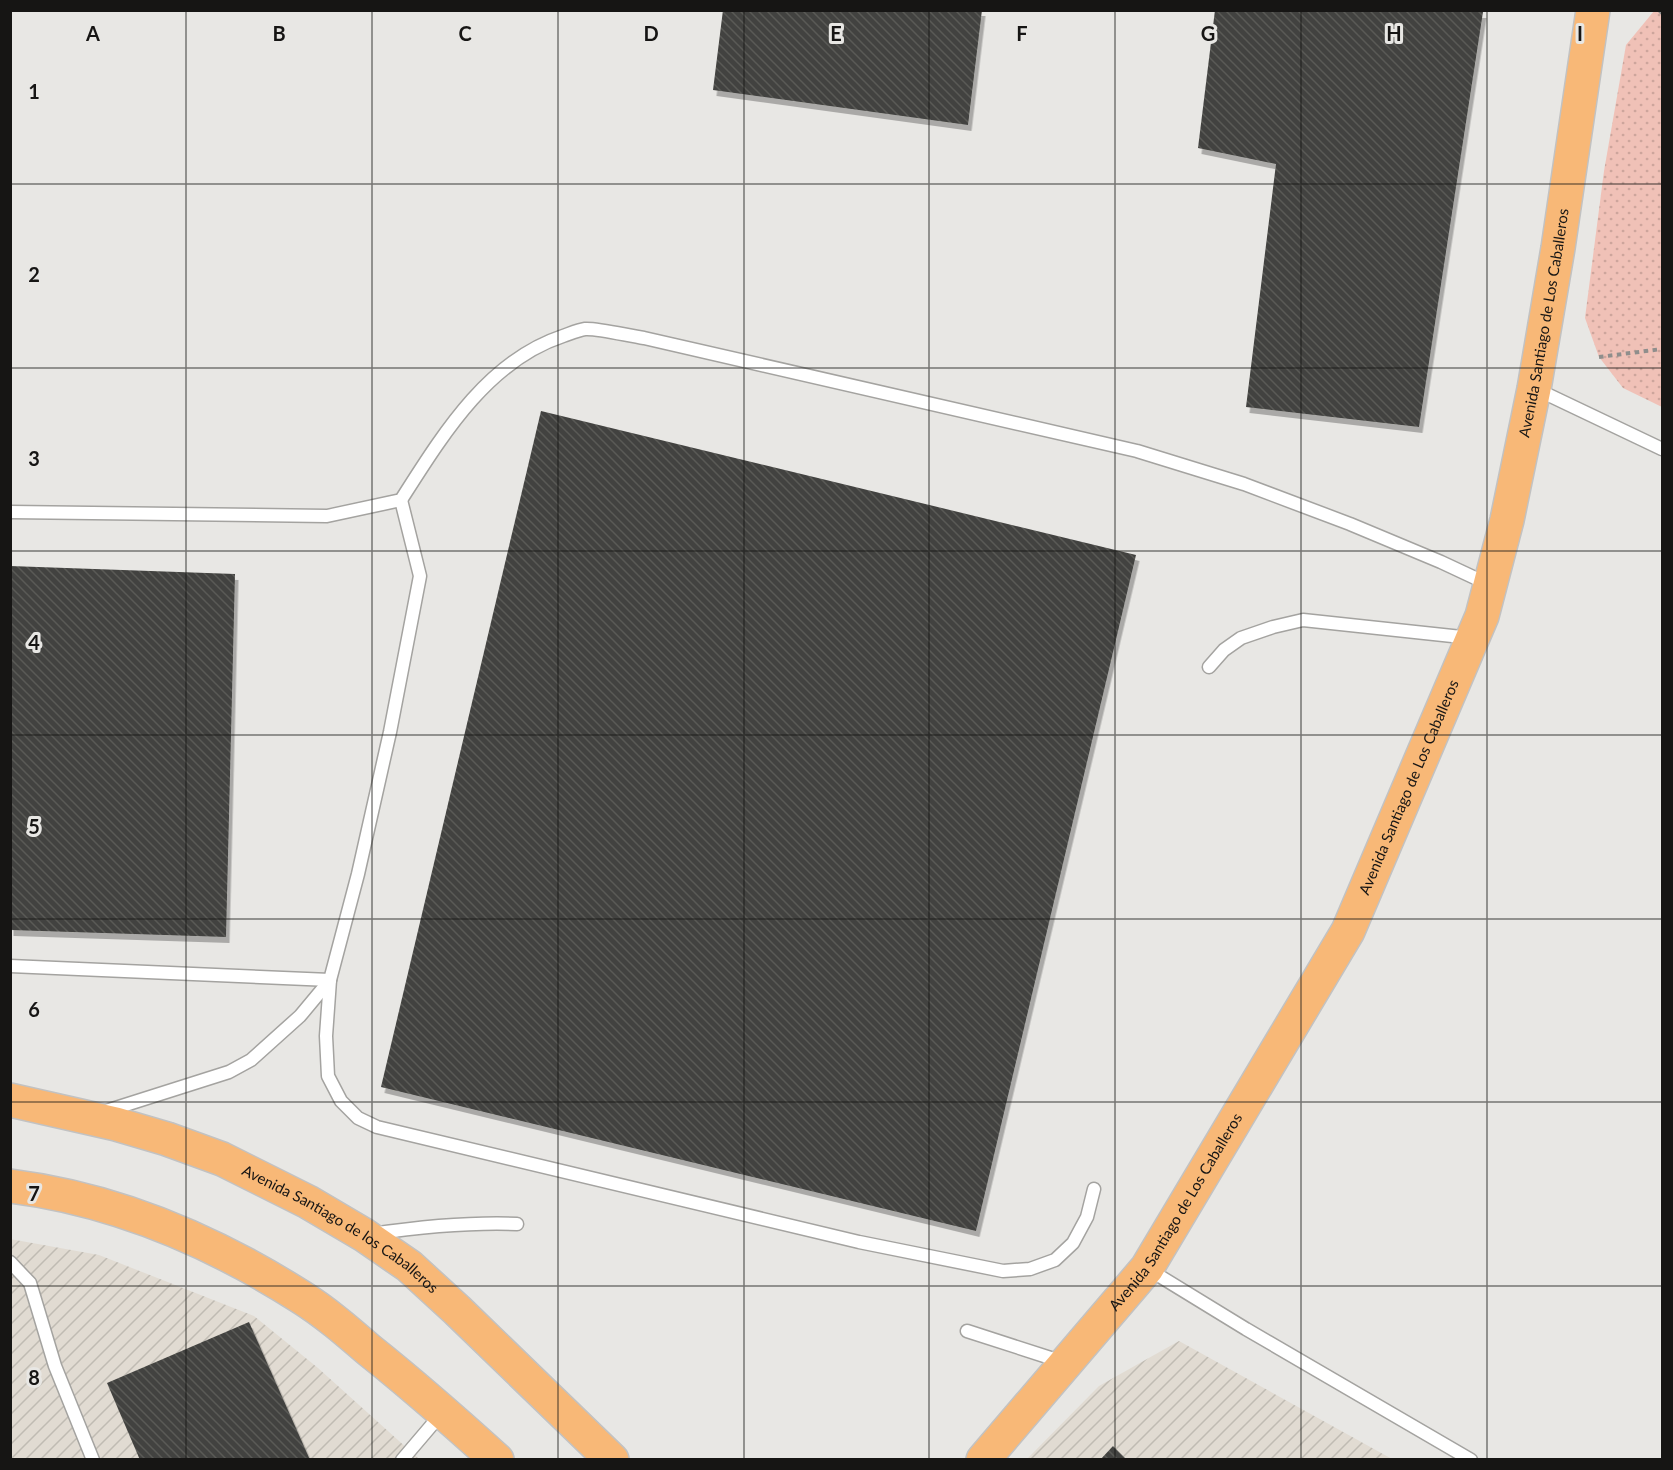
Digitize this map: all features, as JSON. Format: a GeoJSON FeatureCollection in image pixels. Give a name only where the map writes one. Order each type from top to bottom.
{"type":"FeatureCollection","features":[{"type":"Feature","properties":{"kind":"main road","name":"Avenida Santiago de Los Caballeros"},"geometry":{"type":"LineString","coordinates":[[983,1460],[1147,1269],[1348,931],[1482,616],[1507,520],[1534,389],[1558,248],[1593,10]]}},
{"type":"Feature","properties":{"kind":"main road","name":"Avenida Santiago de los Caballeros"},"geometry":{"type":"LineString","coordinates":[[10,1100],[116,1124],[168,1139],[222,1159],[308,1202],[364,1235],[409,1266],[612,1460]]}},
{"type":"Feature","properties":{"kind":"main road"},"geometry":{"type":"LineString","coordinates":[[10,1186],[73,1197],[129,1213],[230,1256],[302,1298],[336,1322],[496,1460]]}},
{"type":"Feature","properties":{"kind":"lane"},"geometry":{"type":"LineString","coordinates":[[10,512],[327,516],[401,500],[442,435],[509,363],[550,340],[585,329],[644,338],[1137,451],[1244,484],[1350,524],[1441,561],[1490,585]]}},
{"type":"Feature","properties":{"kind":"lane"},"geometry":{"type":"LineString","coordinates":[[1534,389],[1662,449]]}},
{"type":"Feature","properties":{"kind":"lane"},"geometry":{"type":"LineString","coordinates":[[401,500],[420,576],[358,874],[330,980],[326,1036],[328,1077],[341,1101],[358,1118],[378,1127],[859,1242],[1003,1270],[1030,1269],[1055,1260],[1073,1243],[1087,1217],[1094,1189]]}},
{"type":"Feature","properties":{"kind":"lane"},"geometry":{"type":"LineString","coordinates":[[1209,667],[1224,650],[1241,638],[1303,620],[1472,638]]}},
{"type":"Feature","properties":{"kind":"lane"},"geometry":{"type":"LineString","coordinates":[[10,966],[330,980]]}},
{"type":"Feature","properties":{"kind":"lane"},"geometry":{"type":"LineString","coordinates":[[88,1118],[237,1068],[251,1060],[279,1036],[300,1016],[330,980]]}},
{"type":"Feature","properties":{"kind":"lane"},"geometry":{"type":"LineString","coordinates":[[364,1235],[424,1226],[476,1222],[517,1224]]}},
{"type":"Feature","properties":{"kind":"lane"},"geometry":{"type":"LineString","coordinates":[[10,1262],[30,1283],[55,1366],[93,1460]]}},
{"type":"Feature","properties":{"kind":"lane"},"geometry":{"type":"LineString","coordinates":[[1147,1269],[1471,1460]]}},
{"type":"Feature","properties":{"kind":"lane"},"geometry":{"type":"LineString","coordinates":[[967,1331],[1065,1362]]}},
{"type":"Feature","properties":{"kind":"lane"},"geometry":{"type":"LineString","coordinates":[[402,1460],[443,1412]]}},
{"type":"Feature","properties":{"kind":"path"},"geometry":{"type":"LineString","coordinates":[[1599,357],[1662,349]]}},
{"type":"Feature","properties":{"kind":"shaded area"},"geometry":{"type":"Polygon","coordinates":[[[1654,11],[1662,11],[1662,407],[1623,388],[1599,357],[1585,318],[1604,171],[1626,45],[1654,11]]]}},
{"type":"Feature","properties":{"kind":"shaded area"},"geometry":{"type":"Polygon","coordinates":[[[10,1239],[99,1255],[254,1316],[318,1368],[419,1459],[11,1459],[10,1239]]]}},
{"type":"Feature","properties":{"kind":"shaded area"},"geometry":{"type":"Polygon","coordinates":[[[1179,1341],[1392,1459],[1026,1460],[1099,1386],[1179,1341]]]}},
{"type":"Feature","properties":{"kind":"building"},"geometry":{"type":"Polygon","coordinates":[[[723,10],[982,10],[968,125],[713,90],[723,10]]]}},
{"type":"Feature","properties":{"kind":"building"},"geometry":{"type":"Polygon","coordinates":[[[1215,10],[1483,12],[1419,427],[1246,407],[1276,164],[1198,148],[1215,10]]]}},
{"type":"Feature","properties":{"kind":"building"},"geometry":{"type":"Polygon","coordinates":[[[541,411],[1136,555],[976,1231],[381,1087],[541,411]]]}},
{"type":"Feature","properties":{"kind":"building"},"geometry":{"type":"Polygon","coordinates":[[[10,566],[235,574],[226,937],[10,930],[10,566]]]}},
{"type":"Feature","properties":{"kind":"building"},"geometry":{"type":"Polygon","coordinates":[[[249,1322],[310,1460],[140,1460],[107,1383],[249,1322]]]}},
{"type":"Feature","properties":{"kind":"building"},"geometry":{"type":"Polygon","coordinates":[[[1113,1446],[1127,1460],[1100,1460],[1113,1446]]]}}]}
